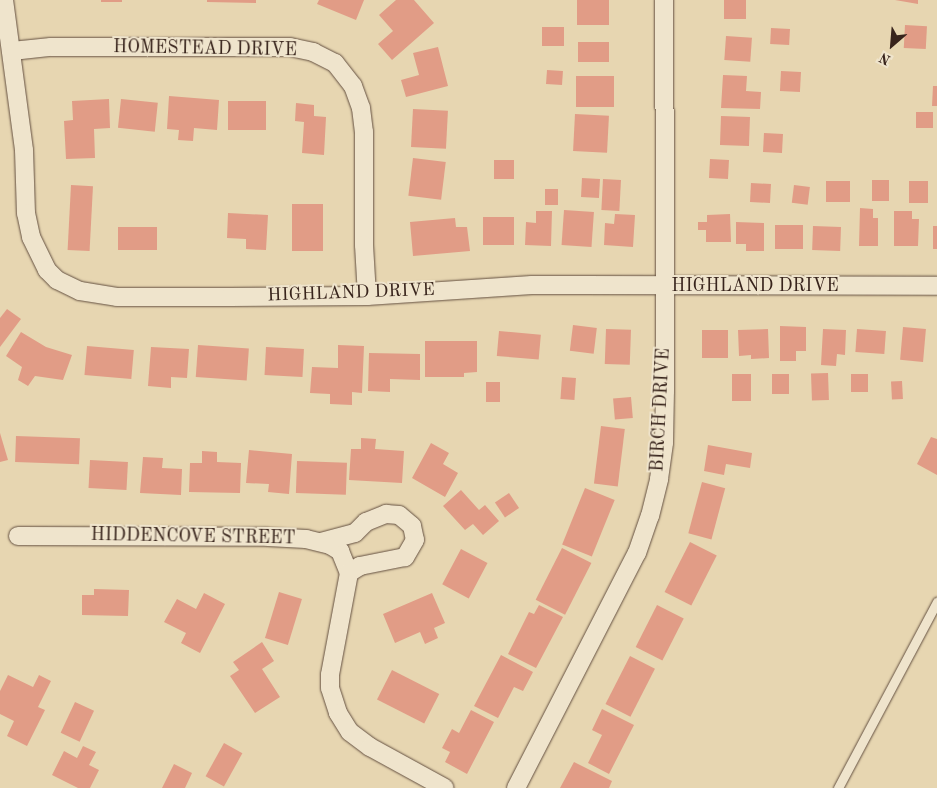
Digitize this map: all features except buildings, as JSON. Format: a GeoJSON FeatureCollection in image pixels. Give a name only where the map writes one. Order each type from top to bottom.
{"type":"FeatureCollection","features":[{"type":"Feature","properties":{"kind":"street","name":"HIGHLAND DRIVE"},"geometry":{"type":"LineString","coordinates":[[4,0],[24,150],[26,213],[31,237],[40,260],[57,280],[80,291],[116,297],[368,296],[523,285],[937,286]]}},
{"type":"Feature","properties":{"kind":"street","name":"BIRCH DRIVE"},"geometry":{"type":"LineString","coordinates":[[516,788],[637,553],[650,516],[659,479],[664,442],[664,0]]}},
{"type":"Feature","properties":{"kind":"street","name":"HOMESTEAD DRIVE"},"geometry":{"type":"LineString","coordinates":[[12,51],[61,47],[290,47],[313,52],[335,63],[353,86],[361,108],[364,132],[364,246],[368,296]]}},
{"type":"Feature","properties":{"kind":"street"},"geometry":{"type":"LineString","coordinates":[[321,542],[355,534],[366,522],[386,514],[399,515],[412,526],[414,540],[405,557],[360,566],[349,573],[330,675],[330,688],[338,713],[350,732],[370,747],[445,788]]}},
{"type":"Feature","properties":{"kind":"street","name":"HIDDENCOVE STREET"},"geometry":{"type":"LineString","coordinates":[[18,536],[268,536],[321,542],[340,552],[346,561],[349,573]]}},
{"type":"Feature","properties":{"kind":"lane"},"geometry":{"type":"LineString","coordinates":[[838,788],[937,602]]}}]}
